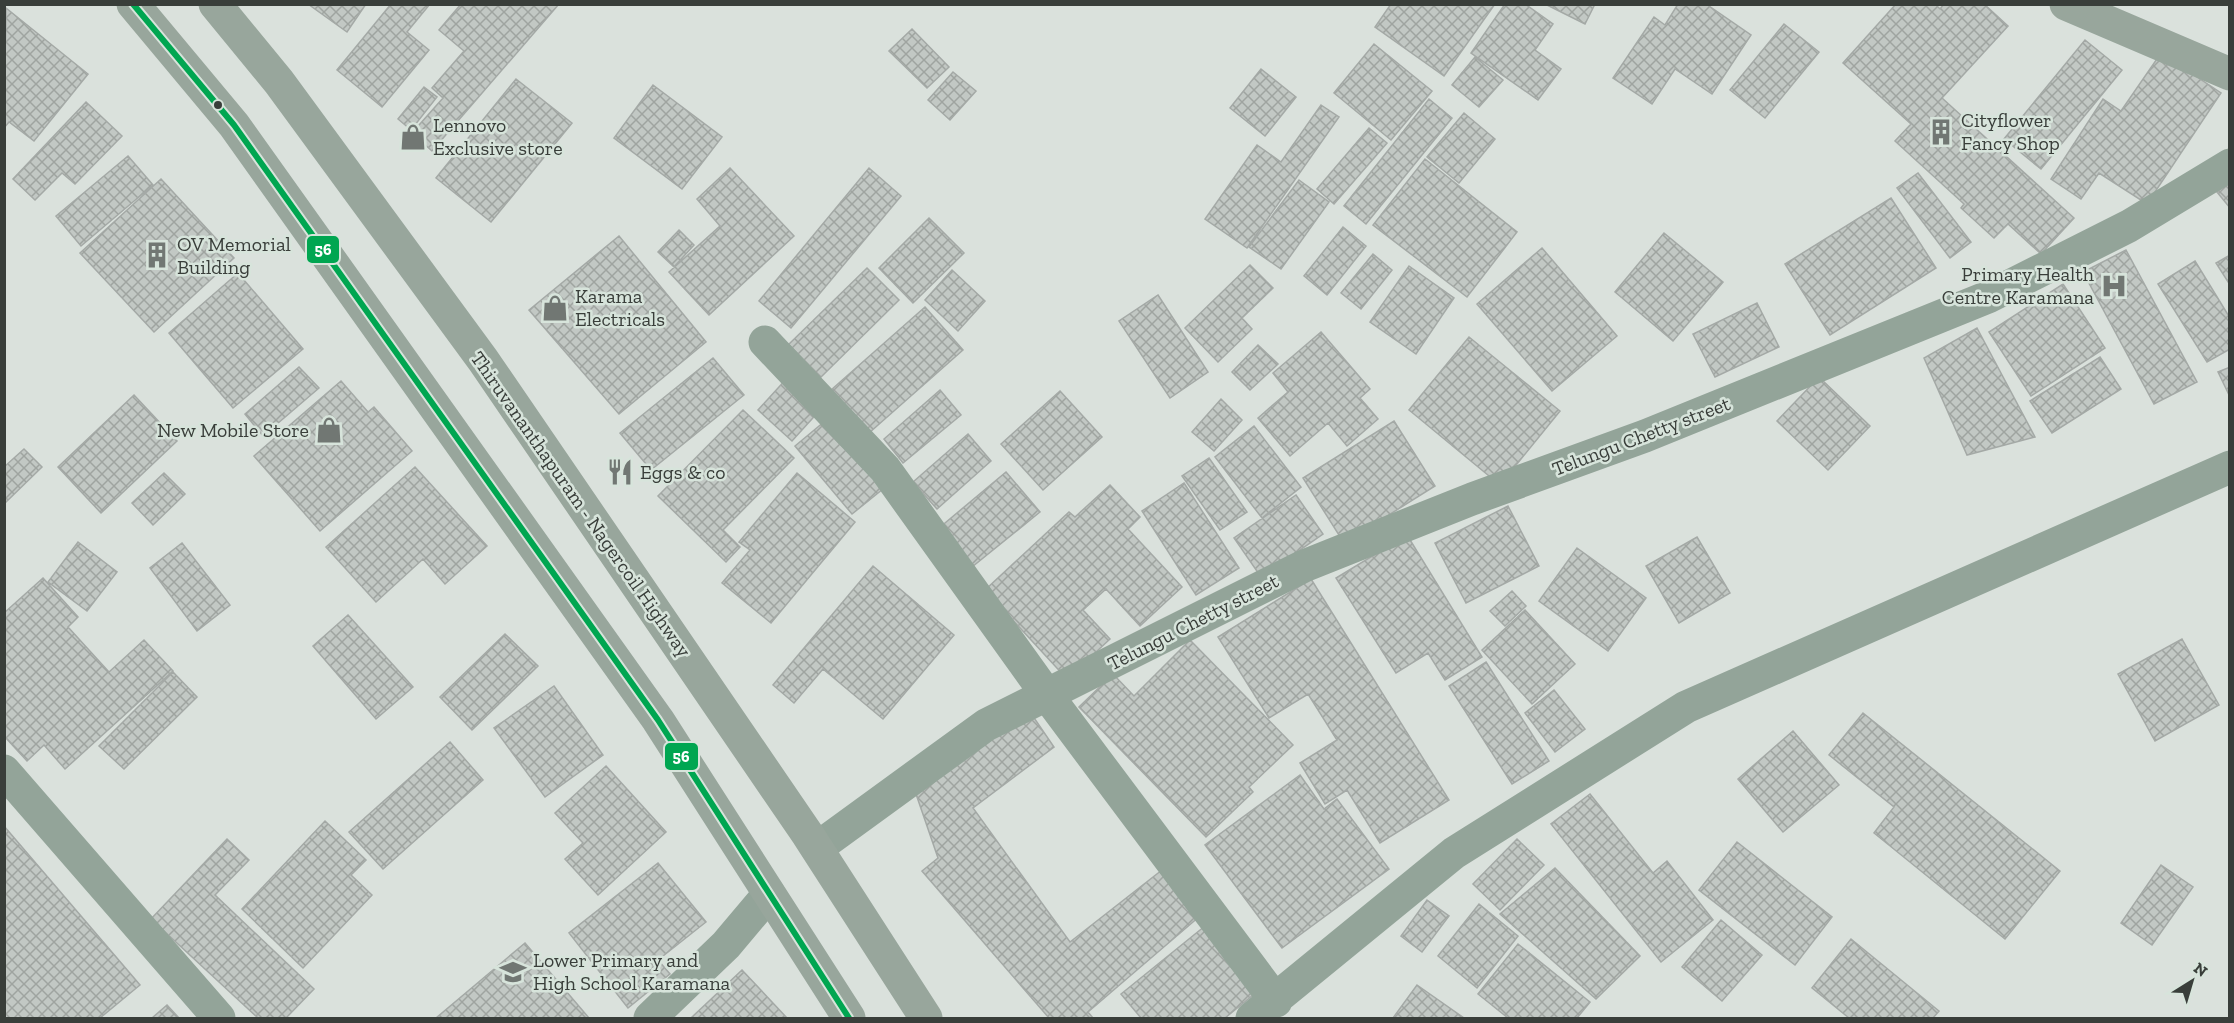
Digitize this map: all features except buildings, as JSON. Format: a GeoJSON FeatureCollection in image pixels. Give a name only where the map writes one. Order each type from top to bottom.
{"type":"FeatureCollection","features":[{"type":"Feature","properties":{"kind":"main road"},"geometry":{"type":"LineString","coordinates":[[133,4],[234,124],[658,720],[849,1018]]}},
{"type":"Feature","properties":{"kind":"main road","name":"Thiruvananthapuram - Nagercoil Highway"},"geometry":{"type":"LineString","coordinates":[[215,4],[279,82],[483,360],[817,848],[926,1018]]}},
{"type":"Feature","properties":{"kind":"main road"},"geometry":{"type":"LineString","coordinates":[[2066,4],[2229,74]]}},
{"type":"Feature","properties":{"kind":"street","name":"Telungu Chetty street"},"geometry":{"type":"LineString","coordinates":[[817,848],[986,725],[1304,566],[1472,499],[1645,436],[1989,297],[2129,226],[2229,165]]}},
{"type":"Feature","properties":{"kind":"street"},"geometry":{"type":"LineString","coordinates":[[765,342],[885,469],[1047,695],[1264,1010],[1454,853],[1686,706],[2229,467]]}},
{"type":"Feature","properties":{"kind":"street"},"geometry":{"type":"LineString","coordinates":[[4,771],[219,1018]]}},
{"type":"Feature","properties":{"kind":"street"},"geometry":{"type":"LineString","coordinates":[[650,1018],[726,945],[769,894]]}},
{"type":"Feature","properties":{"kind":"transit line","name":"56"},"geometry":{"type":"LineString","coordinates":[[133,4],[234,125],[658,720],[849,1018]]}},
{"type":"Feature","properties":{"kind":"place","name":"Cityflower Fancy Shop"},"geometry":{"type":"Point","coordinates":[1941,132]}},
{"type":"Feature","properties":{"kind":"place","name":"Lennovo Exclusive store"},"geometry":{"type":"Point","coordinates":[413,137]}},
{"type":"Feature","properties":{"kind":"place","name":"OV Memorial Building"},"geometry":{"type":"Point","coordinates":[157,255]}},
{"type":"Feature","properties":{"kind":"place","name":"Primary Health Centre Karamana"},"geometry":{"type":"Point","coordinates":[2114,286]}},
{"type":"Feature","properties":{"kind":"place","name":"Karama Electricals"},"geometry":{"type":"Point","coordinates":[555,308]}},
{"type":"Feature","properties":{"kind":"place","name":"New Mobile Store"},"geometry":{"type":"Point","coordinates":[329,430]}},
{"type":"Feature","properties":{"kind":"place","name":"Eggs & co"},"geometry":{"type":"Point","coordinates":[620,472]}},
{"type":"Feature","properties":{"kind":"place","name":"Lower Primary and High School Karamana"},"geometry":{"type":"Point","coordinates":[513,972]}}]}
